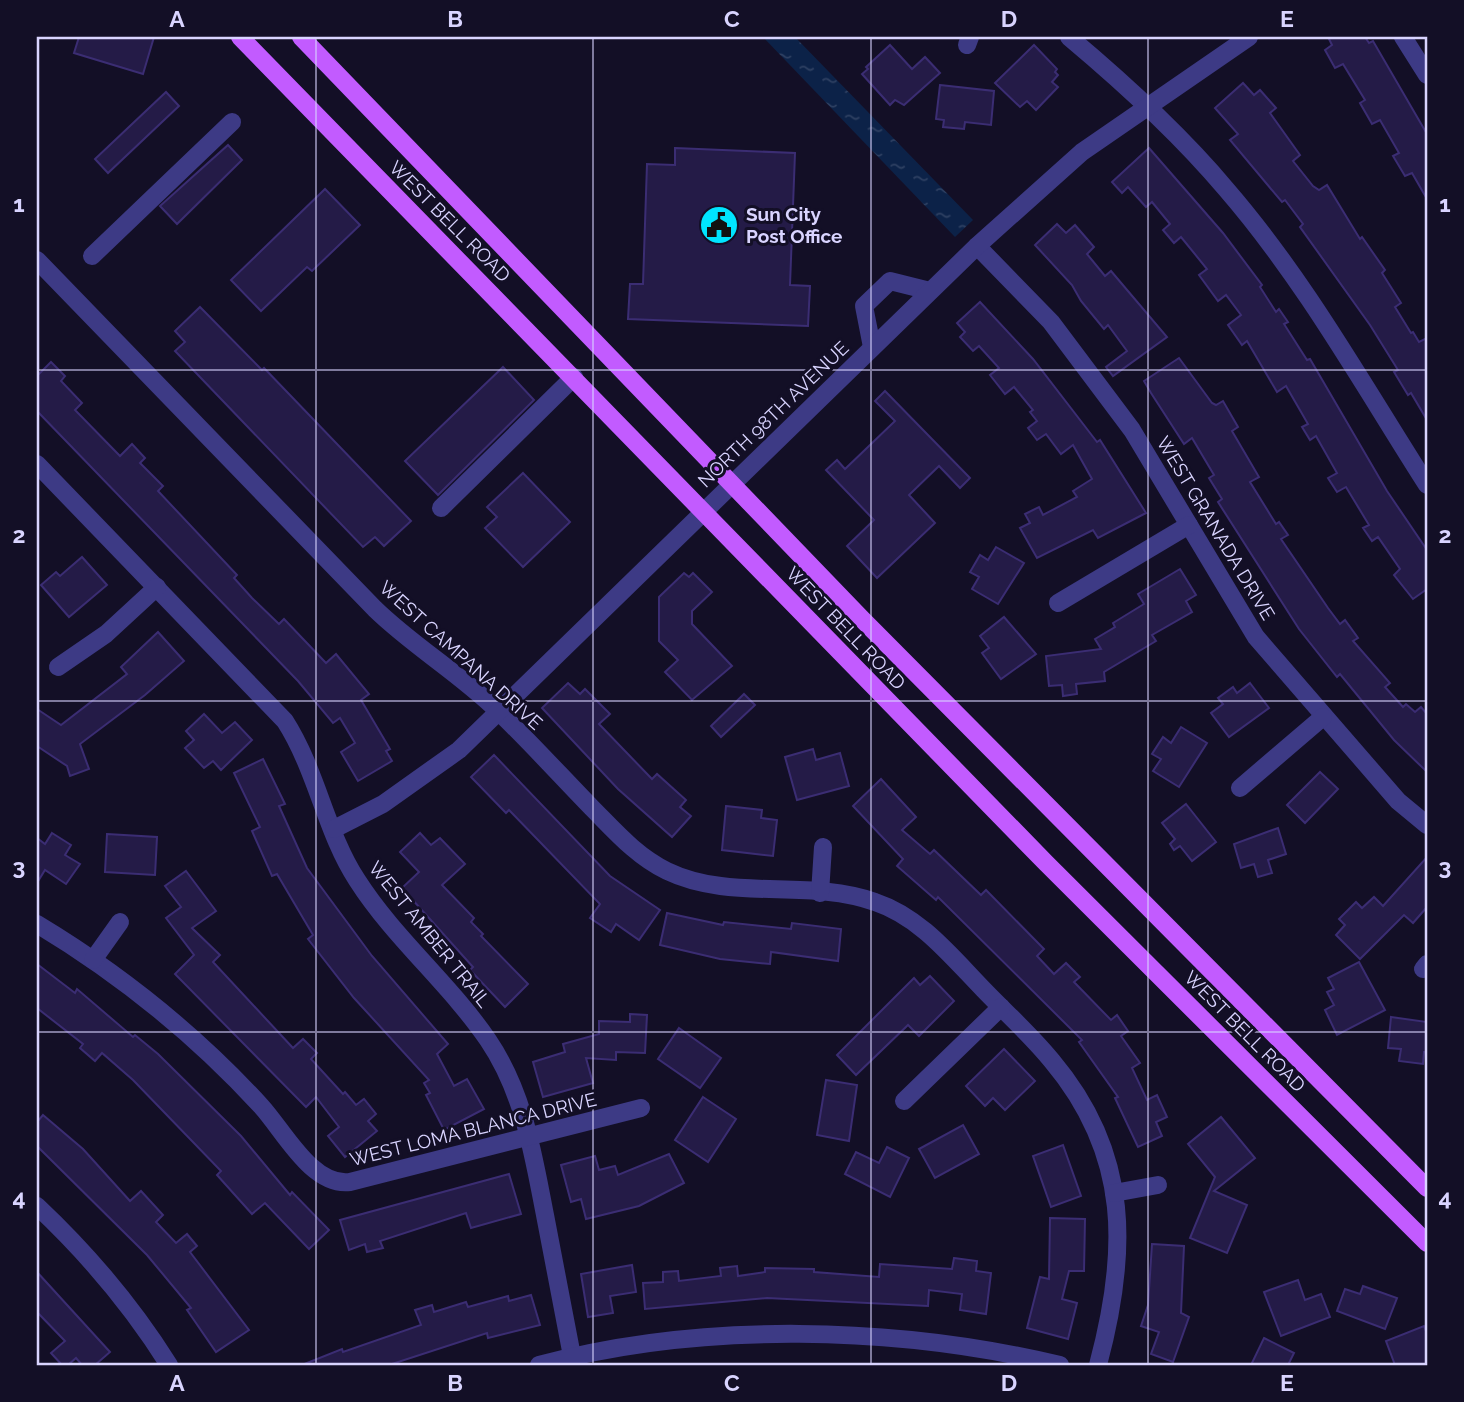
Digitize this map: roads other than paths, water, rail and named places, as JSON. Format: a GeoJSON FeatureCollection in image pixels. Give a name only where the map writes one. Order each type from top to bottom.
{"type":"FeatureCollection","features":[{"type":"Feature","properties":{"kind":"main road","name":"WEST BELL ROAD"},"geometry":{"type":"LineString","coordinates":[[240,37],[1046,863],[1427,1243]]}},
{"type":"Feature","properties":{"kind":"main road","name":"WEST BELL ROAD"},"geometry":{"type":"LineString","coordinates":[[301,37],[731,484],[1074,835],[1427,1188]]}},
{"type":"Feature","properties":{"kind":"street"},"geometry":{"type":"LineString","coordinates":[[1069,37],[1149,104],[1227,190],[1306,295],[1427,485]]}},
{"type":"Feature","properties":{"kind":"street","name":"NORTH 98TH AVENUE"},"geometry":{"type":"LineString","coordinates":[[334,829],[383,804],[459,750],[930,291],[1082,152],[1249,37]]}},
{"type":"Feature","properties":{"kind":"street"},"geometry":{"type":"LineString","coordinates":[[1404,37],[1427,75]]}},
{"type":"Feature","properties":{"kind":"street"},"geometry":{"type":"LineString","coordinates":[[92,256],[232,122]]}},
{"type":"Feature","properties":{"kind":"street","name":"WEST GRANADA DRIVE"},"geometry":{"type":"LineString","coordinates":[[977,246],[1051,322],[1132,430],[1256,637],[1398,802],[1427,825]]}},
{"type":"Feature","properties":{"kind":"street","name":"WEST CAMPANA DRIVE"},"geometry":{"type":"LineString","coordinates":[[37,260],[375,609],[402,635],[499,712],[622,839],[666,871],[721,885],[871,900],[905,916],[935,940],[1052,1061],[1078,1097],[1098,1135],[1114,1193],[1119,1237],[1117,1284],[1098,1365]]}},
{"type":"Feature","properties":{"kind":"street"},"geometry":{"type":"LineString","coordinates":[[872,348],[864,306],[890,281],[930,291]]}},
{"type":"Feature","properties":{"kind":"street"},"geometry":{"type":"LineString","coordinates":[[441,508],[574,377]]}},
{"type":"Feature","properties":{"kind":"street","name":"WEST AMBER TRAIL"},"geometry":{"type":"LineString","coordinates":[[37,464],[285,721],[301,749],[347,864],[366,894],[489,1041],[512,1083],[530,1135],[572,1356]]}},
{"type":"Feature","properties":{"kind":"street"},"geometry":{"type":"LineString","coordinates":[[1058,603],[1189,525]]}},
{"type":"Feature","properties":{"kind":"street"},"geometry":{"type":"LineString","coordinates":[[58,667],[106,634],[157,587]]}},
{"type":"Feature","properties":{"kind":"street"},"geometry":{"type":"LineString","coordinates":[[1240,788],[1323,716]]}},
{"type":"Feature","properties":{"kind":"street"},"geometry":{"type":"LineString","coordinates":[[820,893],[823,847]]}},
{"type":"Feature","properties":{"kind":"street"},"geometry":{"type":"LineString","coordinates":[[93,960],[120,922]]}},
{"type":"Feature","properties":{"kind":"street","name":"WEST LOMA BLANCA DRIVE"},"geometry":{"type":"LineString","coordinates":[[37,924],[93,960],[195,1040],[262,1107],[313,1170],[330,1182],[350,1182],[641,1108]]}},
{"type":"Feature","properties":{"kind":"street"},"geometry":{"type":"LineString","coordinates":[[904,1101],[1000,1007]]}},
{"type":"Feature","properties":{"kind":"street"},"geometry":{"type":"LineString","coordinates":[[1114,1193],[1158,1185]]}},
{"type":"Feature","properties":{"kind":"street"},"geometry":{"type":"LineString","coordinates":[[37,1206],[101,1272],[169,1365]]}},
{"type":"Feature","properties":{"kind":"street"},"geometry":{"type":"LineString","coordinates":[[539,1365],[572,1356],[690,1340],[825,1336],[972,1348],[1060,1365]]}},
{"type":"Feature","properties":{"kind":"water"},"geometry":{"type":"Polygon","coordinates":[[[763,37],[795,37],[973,220],[955,237],[763,37]]]}},
{"type":"Feature","properties":{"kind":"place","name":"Sun City Post Office"},"geometry":{"type":"Point","coordinates":[719,225]}}]}
